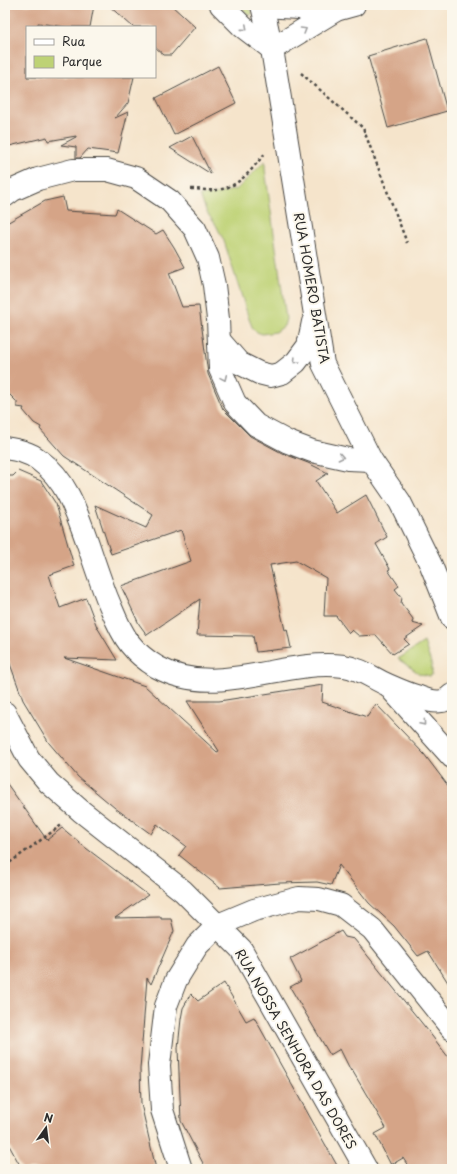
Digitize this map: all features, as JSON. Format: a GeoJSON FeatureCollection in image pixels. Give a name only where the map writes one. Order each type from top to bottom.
{"type":"FeatureCollection","features":[{"type":"Feature","properties":{"kind":"street"},"geometry":{"type":"LineString","coordinates":[[222,5],[243,27],[272,49],[345,8]]}},
{"type":"Feature","properties":{"kind":"street"},"geometry":{"type":"LineString","coordinates":[[262,5],[345,8]]}},
{"type":"Feature","properties":{"kind":"street","name":"RUA HOMERO BATISTA"},"geometry":{"type":"LineString","coordinates":[[262,5],[272,49],[323,364],[371,460],[400,502],[431,565],[452,618]]}},
{"type":"Feature","properties":{"kind":"street"},"geometry":{"type":"LineString","coordinates":[[5,196],[13,190],[38,179],[73,170],[107,170],[136,178],[170,201],[195,229],[208,258],[214,285],[218,319],[220,369],[235,403],[256,425],[288,442],[312,451],[348,459],[371,460]]}},
{"type":"Feature","properties":{"kind":"street"},"geometry":{"type":"LineString","coordinates":[[219,340],[239,363],[271,376],[282,372],[296,362],[308,346],[314,313]]}},
{"type":"Feature","properties":{"kind":"street"},"geometry":{"type":"LineString","coordinates":[[5,448],[25,452],[39,459],[55,474],[67,490],[79,516],[95,566],[118,626],[130,645],[146,661],[169,674],[195,680],[229,678],[311,666],[344,666],[367,673],[387,684],[431,702],[444,701],[452,695]]}},
{"type":"Feature","properties":{"kind":"street"},"geometry":{"type":"LineString","coordinates":[[387,684],[452,757]]}},
{"type":"Feature","properties":{"kind":"street","name":"RUA NOSSA SENHORA DAS DORES"},"geometry":{"type":"LineString","coordinates":[[5,713],[29,759],[49,783],[81,811],[183,891],[241,949],[366,1169]]}},
{"type":"Feature","properties":{"kind":"street"},"geometry":{"type":"LineString","coordinates":[[181,1169],[162,1110],[159,1065],[166,1006],[176,980],[197,946],[218,925],[254,910],[299,898],[319,899],[341,905],[372,930],[452,1029]]}},
{"type":"Feature","properties":{"kind":"path"},"geometry":{"type":"LineString","coordinates":[[301,73],[363,128],[407,243]]}},
{"type":"Feature","properties":{"kind":"path"},"geometry":{"type":"LineString","coordinates":[[191,189],[217,190],[234,185],[247,176],[267,151]]}},
{"type":"Feature","properties":{"kind":"path"},"geometry":{"type":"LineString","coordinates":[[5,866],[81,811]]}},
{"type":"Feature","properties":{"kind":"green space"},"geometry":{"type":"Polygon","coordinates":[[[240,5],[246,5],[253,13],[249,16],[240,5]]]}},
{"type":"Feature","properties":{"kind":"green space"},"geometry":{"type":"Polygon","coordinates":[[[265,161],[286,319],[284,326],[276,332],[262,334],[253,329],[224,241],[216,225],[207,213],[200,195],[212,195],[237,189],[265,161]]]}},
{"type":"Feature","properties":{"kind":"green space"},"geometry":{"type":"Polygon","coordinates":[[[424,642],[432,666],[432,675],[430,676],[420,674],[398,659],[424,642]]]}},
{"type":"Feature","properties":{"kind":"building"},"geometry":{"type":"Polygon","coordinates":[[[5,5],[94,5],[90,26],[59,26],[38,23],[38,26],[26,26],[26,78],[134,78],[128,103],[115,118],[128,112],[118,153],[88,149],[80,158],[76,158],[76,147],[61,145],[76,136],[48,141],[47,137],[5,147],[5,5]]]}},
{"type":"Feature","properties":{"kind":"building"},"geometry":{"type":"Polygon","coordinates":[[[108,5],[171,5],[195,27],[171,55],[164,55],[156,48],[156,26],[132,26],[108,5]]]}},
{"type":"Feature","properties":{"kind":"building"},"geometry":{"type":"Polygon","coordinates":[[[427,38],[447,111],[388,128],[368,56],[427,38]]]}},
{"type":"Feature","properties":{"kind":"building"},"geometry":{"type":"Polygon","coordinates":[[[218,66],[236,103],[174,135],[156,98],[218,66]]]}},
{"type":"Feature","properties":{"kind":"building"},"geometry":{"type":"Polygon","coordinates":[[[192,136],[211,174],[170,148],[192,136]]]}},
{"type":"Feature","properties":{"kind":"building"},"geometry":{"type":"Polygon","coordinates":[[[63,197],[66,211],[115,214],[117,209],[156,234],[163,230],[185,267],[169,273],[182,307],[199,306],[208,374],[223,409],[250,436],[282,453],[328,473],[316,481],[337,513],[366,495],[387,537],[376,544],[390,569],[388,570],[399,586],[395,589],[402,598],[401,603],[413,619],[412,623],[423,626],[404,639],[409,644],[393,654],[376,635],[359,636],[352,630],[349,633],[336,616],[324,616],[326,578],[296,561],[270,565],[285,630],[287,629],[291,648],[256,652],[253,636],[197,635],[200,599],[147,635],[139,624],[121,586],[191,561],[181,530],[111,554],[95,505],[146,528],[153,515],[64,456],[40,429],[41,427],[34,423],[23,410],[24,408],[17,407],[17,402],[5,390],[5,224],[45,201],[63,197]]]}},
{"type":"Feature","properties":{"kind":"building"},"geometry":{"type":"Polygon","coordinates":[[[18,471],[41,481],[56,504],[74,566],[49,575],[60,608],[86,598],[97,627],[117,660],[64,658],[145,686],[217,752],[219,751],[187,701],[219,701],[323,685],[322,702],[367,717],[376,704],[424,754],[452,791],[452,989],[428,951],[418,956],[394,926],[369,903],[339,865],[331,885],[317,882],[280,883],[220,888],[179,855],[186,846],[157,824],[151,834],[115,808],[78,777],[49,743],[23,700],[5,650],[5,476],[13,476],[18,471]]]}},
{"type":"Feature","properties":{"kind":"building"},"geometry":{"type":"Polygon","coordinates":[[[5,781],[47,840],[62,828],[78,842],[148,895],[115,918],[161,917],[161,919],[171,919],[174,931],[151,984],[147,978],[140,1069],[141,1104],[156,1169],[22,1169],[5,1138],[5,781]]]}},
{"type":"Feature","properties":{"kind":"building"},"geometry":{"type":"Polygon","coordinates":[[[341,931],[345,937],[354,939],[452,1062],[452,1169],[410,1169],[403,1158],[391,1165],[375,1134],[386,1128],[352,1070],[351,1071],[340,1049],[330,1055],[290,987],[301,981],[290,959],[341,931]]]}},
{"type":"Feature","properties":{"kind":"building"},"geometry":{"type":"Polygon","coordinates":[[[224,983],[246,1021],[254,1017],[339,1169],[206,1169],[181,1121],[178,1048],[183,1008],[191,994],[198,1001],[224,983]]]}}]}
